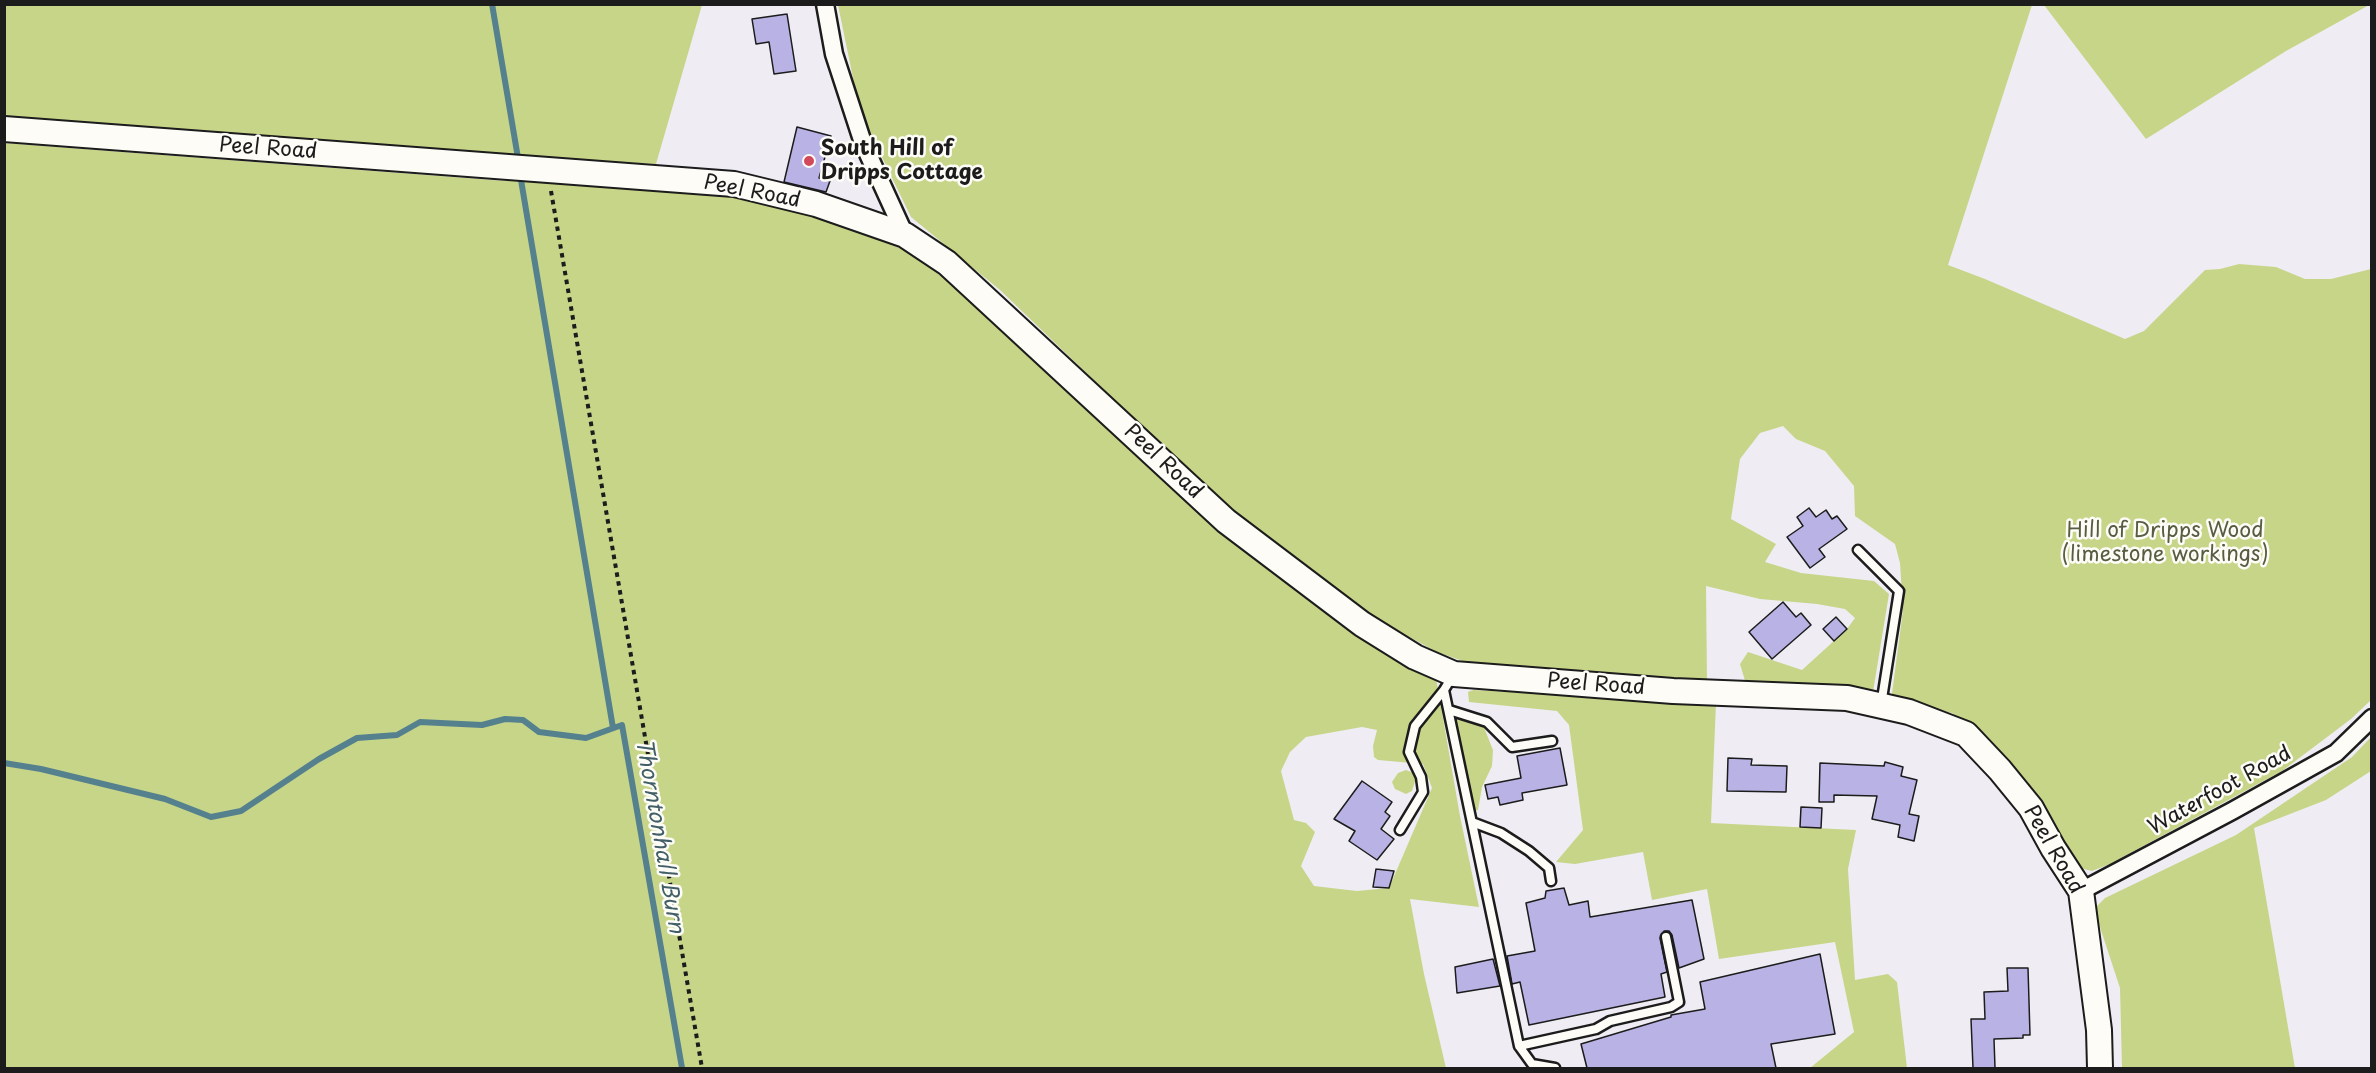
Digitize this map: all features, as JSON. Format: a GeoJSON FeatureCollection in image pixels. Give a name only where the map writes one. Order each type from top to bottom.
{"type":"FeatureCollection","features":[{"type":"Feature","properties":{"kind":"street"},"geometry":{"type":"LineString","coordinates":[[825,4],[834,54],[863,143],[905,235]]}},
{"type":"Feature","properties":{"kind":"street","name":"Peel Road"},"geometry":{"type":"LineString","coordinates":[[4,129],[734,184],[816,204],[905,235],[947,263],[1226,521],[1362,624],[1415,657],[1449,682],[1847,698],[1909,712],[1966,734],[2031,808],[2081,891],[2099,1030],[2100,1068]]}},
{"type":"Feature","properties":{"kind":"street","name":"Waterfoot Road"},"geometry":{"type":"LineString","coordinates":[[2081,891],[2336,753],[2372,718]]}},
{"type":"Feature","properties":{"kind":"lane"},"geometry":{"type":"LineString","coordinates":[[1858,550],[1899,591],[1881,706]]}},
{"type":"Feature","properties":{"kind":"lane"},"geometry":{"type":"LineString","coordinates":[[1449,682],[1449,710],[1519,1046],[1532,1064],[1555,1068]]}},
{"type":"Feature","properties":{"kind":"lane"},"geometry":{"type":"LineString","coordinates":[[1400,831],[1423,792],[1421,777],[1409,752],[1415,726],[1449,682]]}},
{"type":"Feature","properties":{"kind":"lane"},"geometry":{"type":"LineString","coordinates":[[1449,710],[1487,722],[1512,747],[1552,741]]}},
{"type":"Feature","properties":{"kind":"lane"},"geometry":{"type":"LineString","coordinates":[[1472,822],[1501,833],[1529,851],[1549,868],[1551,881]]}},
{"type":"Feature","properties":{"kind":"lane"},"geometry":{"type":"LineString","coordinates":[[1519,1046],[1596,1029],[1610,1021],[1671,1007],[1679,1002],[1666,937]]}},
{"type":"Feature","properties":{"kind":"path"},"geometry":{"type":"LineString","coordinates":[[529,168],[702,1068]]}},
{"type":"Feature","properties":{"kind":"green space"},"geometry":{"type":"Polygon","coordinates":[[[2371,4],[2286,51],[2146,139],[2044,5],[2371,4]]]}},
{"type":"Feature","properties":{"kind":"green space"},"geometry":{"type":"Polygon","coordinates":[[[4,5],[702,5],[656,164],[517,157],[5,117],[4,5]]]}},
{"type":"Feature","properties":{"kind":"green space","name":"Hill of Dripps Wood (limestone workings)"},"geometry":{"type":"Polygon","coordinates":[[[838,5],[2032,5],[1948,265],[2125,339],[2144,331],[2205,270],[2239,264],[2276,267],[2305,279],[2331,279],[2371,269],[2371,700],[2351,719],[2282,771],[2110,864],[2092,871],[2080,868],[2021,775],[1981,733],[1952,713],[1891,701],[1903,610],[1900,563],[1895,544],[1855,516],[1854,486],[1825,451],[1796,439],[1783,426],[1760,433],[1740,459],[1731,519],[1776,544],[1765,562],[1801,573],[1874,581],[1889,594],[1873,692],[1746,684],[1740,664],[1748,652],[1802,670],[1847,629],[1855,618],[1845,609],[1760,599],[1706,586],[1707,680],[1480,667],[1437,652],[1365,613],[1205,487],[1000,290],[911,217],[860,112],[838,5]]]}},
{"type":"Feature","properties":{"kind":"green space"},"geometry":{"type":"Polygon","coordinates":[[[4,143],[506,181],[745,196],[829,219],[909,252],[966,295],[1083,406],[1236,543],[1365,641],[1436,678],[1460,816],[1479,907],[1410,899],[1424,974],[1446,1068],[5,1068],[4,143]],[[1362,727],[1306,737],[1290,752],[1281,771],[1294,820],[1306,823],[1315,832],[1301,866],[1314,886],[1357,891],[1389,888],[1432,788],[1423,764],[1378,760],[1374,757],[1373,746],[1377,730],[1362,727]]]}},
{"type":"Feature","properties":{"kind":"green space"},"geometry":{"type":"Polygon","coordinates":[[[1473,690],[1716,703],[1711,823],[1856,830],[1848,869],[1855,980],[1888,974],[1897,982],[1907,1068],[1810,1068],[1854,1032],[1835,942],[1719,959],[1707,889],[1652,900],[1643,852],[1575,864],[1556,862],[1583,830],[1569,725],[1557,711],[1469,702],[1468,692],[1473,690]]]}},
{"type":"Feature","properties":{"kind":"green space"},"geometry":{"type":"Polygon","coordinates":[[[1454,714],[1481,720],[1493,750],[1492,766],[1482,787],[1478,810],[1474,811],[1450,717],[1454,714]]]}},
{"type":"Feature","properties":{"kind":"green space"},"geometry":{"type":"Polygon","coordinates":[[[2371,737],[2371,771],[2326,800],[2254,828],[2295,1068],[2122,1068],[2120,988],[2094,909],[2105,898],[2236,835],[2352,757],[2371,737]]]}},
{"type":"Feature","properties":{"kind":"green space"},"geometry":{"type":"Polygon","coordinates":[[[1406,770],[1414,773],[1416,778],[1412,791],[1406,794],[1395,789],[1392,782],[1398,773],[1406,770]]]}},
{"type":"Feature","properties":{"kind":"building"},"geometry":{"type":"Polygon","coordinates":[[[787,14],[796,71],[774,74],[769,42],[756,44],[752,19],[787,14]]]}},
{"type":"Feature","properties":{"kind":"building","name":"South Hill of Dripps Cottage"},"geometry":{"type":"Polygon","coordinates":[[[797,127],[831,136],[819,178],[830,181],[826,192],[784,182],[797,127]]]}},
{"type":"Feature","properties":{"kind":"building"},"geometry":{"type":"Polygon","coordinates":[[[1809,508],[1816,517],[1826,510],[1832,519],[1837,516],[1847,529],[1819,549],[1825,557],[1810,568],[1787,537],[1803,526],[1797,517],[1809,508]]]}},
{"type":"Feature","properties":{"kind":"building"},"geometry":{"type":"Polygon","coordinates":[[[1783,602],[1796,617],[1801,613],[1811,625],[1772,659],[1749,632],[1783,602]]]}},
{"type":"Feature","properties":{"kind":"building"},"geometry":{"type":"Polygon","coordinates":[[[1836,617],[1847,629],[1834,641],[1823,629],[1836,617]]]}},
{"type":"Feature","properties":{"kind":"building"},"geometry":{"type":"Polygon","coordinates":[[[1560,748],[1567,785],[1522,793],[1523,800],[1500,805],[1498,797],[1488,799],[1485,785],[1521,778],[1517,756],[1560,748]]]}},
{"type":"Feature","properties":{"kind":"building"},"geometry":{"type":"Polygon","coordinates":[[[1728,758],[1752,759],[1751,765],[1787,766],[1786,792],[1727,791],[1728,758]]]}},
{"type":"Feature","properties":{"kind":"building"},"geometry":{"type":"Polygon","coordinates":[[[1885,762],[1903,767],[1901,776],[1917,780],[1909,814],[1919,816],[1914,841],[1898,837],[1900,825],[1872,819],[1877,796],[1834,795],[1834,802],[1819,802],[1820,763],[1884,766],[1885,762]]]}},
{"type":"Feature","properties":{"kind":"building"},"geometry":{"type":"Polygon","coordinates":[[[1362,781],[1392,802],[1385,812],[1390,816],[1381,829],[1394,839],[1377,860],[1349,841],[1355,831],[1334,819],[1362,781]]]}},
{"type":"Feature","properties":{"kind":"building"},"geometry":{"type":"Polygon","coordinates":[[[1801,807],[1822,808],[1821,828],[1800,827],[1801,807]]]}},
{"type":"Feature","properties":{"kind":"building"},"geometry":{"type":"Polygon","coordinates":[[[1376,869],[1394,871],[1389,888],[1373,887],[1376,869]]]}},
{"type":"Feature","properties":{"kind":"building"},"geometry":{"type":"Polygon","coordinates":[[[1564,888],[1569,905],[1588,901],[1590,917],[1692,900],[1704,959],[1679,968],[1672,935],[1669,931],[1664,931],[1660,938],[1667,972],[1661,974],[1665,997],[1529,1025],[1520,982],[1512,984],[1507,956],[1535,951],[1526,903],[1545,898],[1546,891],[1564,888]]]}},
{"type":"Feature","properties":{"kind":"building"},"geometry":{"type":"Polygon","coordinates":[[[1820,954],[1835,1034],[1771,1044],[1776,1068],[1587,1068],[1581,1044],[1671,1017],[1671,1015],[1705,1009],[1700,982],[1820,954]]]}},
{"type":"Feature","properties":{"kind":"building"},"geometry":{"type":"Polygon","coordinates":[[[1493,959],[1500,986],[1457,993],[1455,967],[1493,959]]]}},
{"type":"Feature","properties":{"kind":"building"},"geometry":{"type":"Polygon","coordinates":[[[2007,968],[2028,968],[2030,1035],[2023,1035],[2023,1038],[1994,1039],[1995,1068],[1973,1068],[1971,1019],[1985,1019],[1984,992],[2008,991],[2007,968]]]}},
{"type":"Feature","properties":{"kind":"waterway"},"geometry":{"type":"LineString","coordinates":[[492,4],[519,164]]}},
{"type":"Feature","properties":{"kind":"waterway"},"geometry":{"type":"LineString","coordinates":[[520,174],[613,728]]}},
{"type":"Feature","properties":{"kind":"waterway","name":"Thorntonhall Burn"},"geometry":{"type":"LineString","coordinates":[[4,763],[41,769],[165,799],[211,817],[241,811],[319,759],[357,738],[397,735],[420,722],[482,725],[505,719],[523,720],[539,732],[586,738],[622,725],[682,1068]]}},
{"type":"Feature","properties":{"kind":"place","name":"South Hill of Dripps Cottage"},"geometry":{"type":"Point","coordinates":[809,161]}}]}
